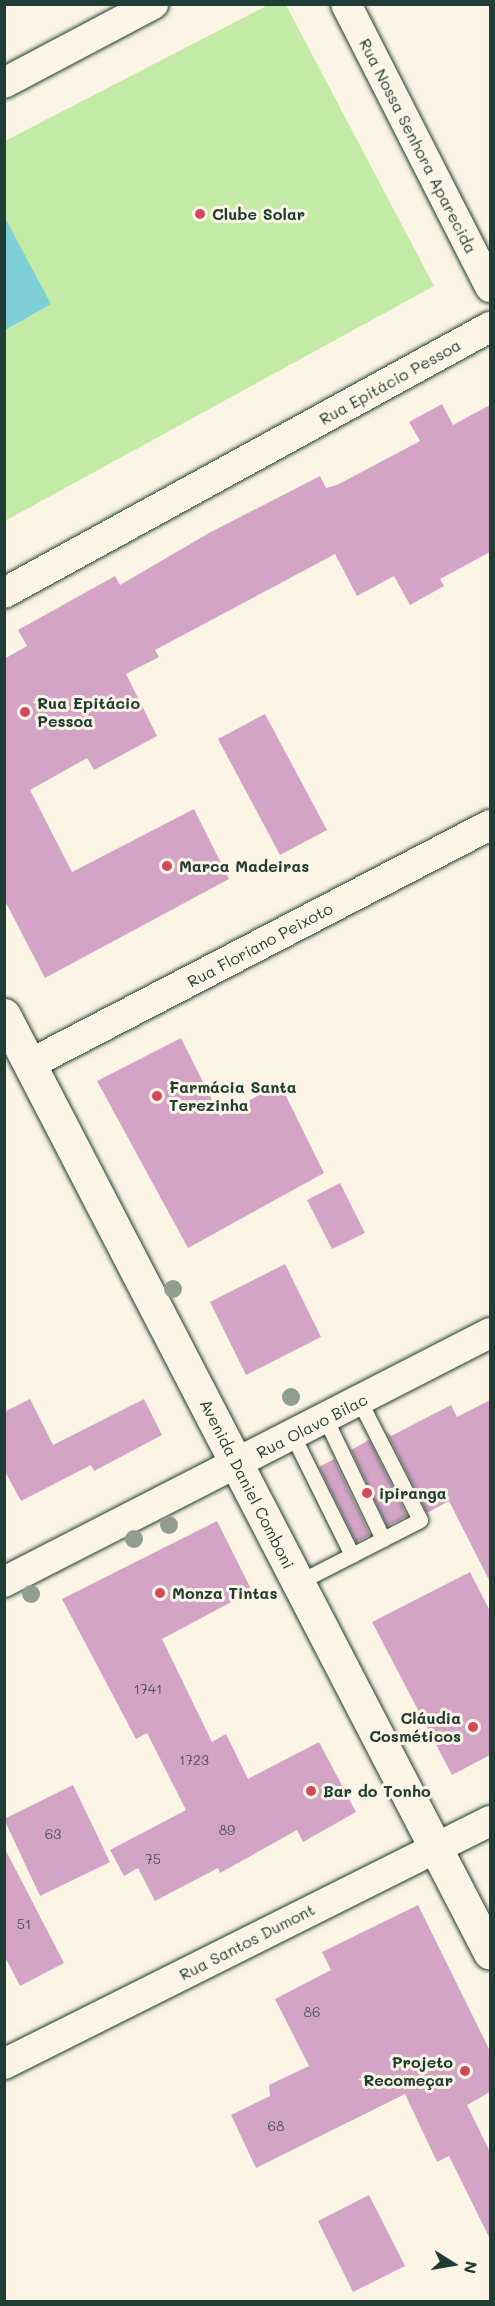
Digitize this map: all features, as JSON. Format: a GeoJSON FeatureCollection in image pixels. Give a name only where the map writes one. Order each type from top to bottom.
{"type":"FeatureCollection","features":[{"type":"Feature","properties":{"kind":"street"},"geometry":{"type":"LineString","coordinates":[[4,83],[153,4]]}},
{"type":"Feature","properties":{"kind":"street","name":"Rua Nossa Senhora Aparecida"},"geometry":{"type":"LineString","coordinates":[[346,4],[490,287]]}},
{"type":"Feature","properties":{"kind":"street","name":"Rua Epitácio Pessoa"},"geometry":{"type":"LineString","coordinates":[[4,593],[490,327]]}},
{"type":"Feature","properties":{"kind":"street","name":"Rua Floriano Peixoto"},"geometry":{"type":"LineString","coordinates":[[30,1064],[490,825]]}},
{"type":"Feature","properties":{"kind":"street","name":"Avenida Daniel Comboni"},"geometry":{"type":"LineString","coordinates":[[4,1015],[490,1953]]}},
{"type":"Feature","properties":{"kind":"street","name":"Rua Olavo Bilac"},"geometry":{"type":"LineString","coordinates":[[4,1582],[326,1420],[490,1333]]}},
{"type":"Feature","properties":{"kind":"street","name":"Rua Santos Dumont"},"geometry":{"type":"LineString","coordinates":[[4,2064],[490,1821]]}},
{"type":"Feature","properties":{"kind":"lane"},"geometry":{"type":"LineString","coordinates":[[297,1583],[420,1520],[360,1402]]}},
{"type":"Feature","properties":{"kind":"lane"},"geometry":{"type":"LineString","coordinates":[[326,1420],[383,1539]]}},
{"type":"Feature","properties":{"kind":"lane"},"geometry":{"type":"LineString","coordinates":[[293,1436],[352,1555]]}},
{"type":"Feature","properties":{"kind":"green space","name":"Clube Solar"},"geometry":{"type":"Polygon","coordinates":[[[268,5],[286,5],[434,286],[5,521],[5,141],[268,5]]]}},
{"type":"Feature","properties":{"kind":"water"},"geometry":{"type":"Polygon","coordinates":[[[5,218],[51,304],[4,330],[5,218]]]}},
{"type":"Feature","properties":{"kind":"building"},"geometry":{"type":"Polygon","coordinates":[[[442,404],[453,425],[490,405],[490,552],[440,579],[444,586],[410,605],[394,576],[357,596],[335,554],[155,650],[159,657],[126,674],[157,736],[94,770],[87,758],[30,790],[72,872],[194,809],[229,879],[45,978],[4,899],[4,659],[27,646],[18,630],[115,576],[120,585],[209,533],[320,476],[326,488],[337,485],[420,441],[409,422],[442,404]]]}},
{"type":"Feature","properties":{"kind":"building"},"geometry":{"type":"Polygon","coordinates":[[[265,714],[327,830],[280,855],[218,739],[265,714]]]}},
{"type":"Feature","properties":{"kind":"building"},"geometry":{"type":"Polygon","coordinates":[[[181,1038],[220,1116],[280,1084],[324,1173],[188,1248],[97,1081],[181,1038]]]}},
{"type":"Feature","properties":{"kind":"building"},"geometry":{"type":"Polygon","coordinates":[[[340,1183],[365,1233],[332,1249],[307,1200],[340,1183]]]}},
{"type":"Feature","properties":{"kind":"building"},"geometry":{"type":"Polygon","coordinates":[[[285,1264],[321,1337],[246,1375],[210,1302],[285,1264]]]}},
{"type":"Feature","properties":{"kind":"building"},"geometry":{"type":"Polygon","coordinates":[[[30,1399],[53,1445],[144,1399],[162,1435],[94,1471],[91,1465],[21,1501],[4,1470],[4,1412],[30,1399]]]}},
{"type":"Feature","properties":{"kind":"building"},"geometry":{"type":"Polygon","coordinates":[[[490,1400],[490,1582],[449,1501],[427,1513],[386,1431],[391,1436],[451,1405],[457,1417],[490,1400]]]}},
{"type":"Feature","properties":{"kind":"building"},"geometry":{"type":"Polygon","coordinates":[[[369,1440],[407,1516],[387,1526],[351,1450],[369,1440]]]}},
{"type":"Feature","properties":{"kind":"building"},"geometry":{"type":"Polygon","coordinates":[[[334,1459],[370,1535],[356,1542],[319,1467],[334,1459]]]}},
{"type":"Feature","properties":{"kind":"building"},"geometry":{"type":"Polygon","coordinates":[[[217,1521],[252,1591],[162,1639],[212,1742],[226,1734],[248,1779],[319,1742],[356,1812],[303,1842],[297,1830],[220,1873],[218,1868],[155,1901],[138,1868],[124,1876],[110,1850],[186,1810],[147,1733],[136,1739],[62,1599],[217,1521]]]}},
{"type":"Feature","properties":{"kind":"building"},"geometry":{"type":"Polygon","coordinates":[[[470,1572],[490,1611],[490,1755],[452,1775],[372,1622],[470,1572]]]}},
{"type":"Feature","properties":{"kind":"building"},"geometry":{"type":"Polygon","coordinates":[[[73,1785],[110,1862],[40,1896],[4,1819],[73,1785]]]}},
{"type":"Feature","properties":{"kind":"building"},"geometry":{"type":"Polygon","coordinates":[[[4,1847],[64,1963],[20,1986],[4,1955],[4,1847]]]}},
{"type":"Feature","properties":{"kind":"building"},"geometry":{"type":"Polygon","coordinates":[[[418,1905],[490,2051],[490,2092],[467,2105],[490,2152],[490,2239],[449,2156],[437,2162],[405,2094],[256,2168],[231,2115],[270,2096],[269,2085],[309,2066],[275,1999],[331,1970],[322,1952],[418,1905]]]}},
{"type":"Feature","properties":{"kind":"building"},"geometry":{"type":"Polygon","coordinates":[[[369,2195],[405,2266],[353,2292],[318,2221],[369,2195]]]}},
{"type":"Feature","properties":{"kind":"place","name":"Clube Solar"},"geometry":{"type":"Point","coordinates":[200,214]}},
{"type":"Feature","properties":{"kind":"place","name":"Rua Epitácio Pessoa"},"geometry":{"type":"Point","coordinates":[25,712]}},
{"type":"Feature","properties":{"kind":"place","name":"Marca Madeiras"},"geometry":{"type":"Point","coordinates":[167,866]}},
{"type":"Feature","properties":{"kind":"place","name":"Farmácia Santa Terezinha"},"geometry":{"type":"Point","coordinates":[157,1096]}},
{"type":"Feature","properties":{"kind":"place","name":"ipiranga"},"geometry":{"type":"Point","coordinates":[367,1493]}},
{"type":"Feature","properties":{"kind":"place","name":"Monza Tintas"},"geometry":{"type":"Point","coordinates":[160,1593]}},
{"type":"Feature","properties":{"kind":"place","name":"Cláudia Cosméticos"},"geometry":{"type":"Point","coordinates":[473,1727]}},
{"type":"Feature","properties":{"kind":"place","name":"Bar do Tonho"},"geometry":{"type":"Point","coordinates":[311,1791]}},
{"type":"Feature","properties":{"kind":"place","name":"Projeto Recomeçar"},"geometry":{"type":"Point","coordinates":[465,2071]}}]}
